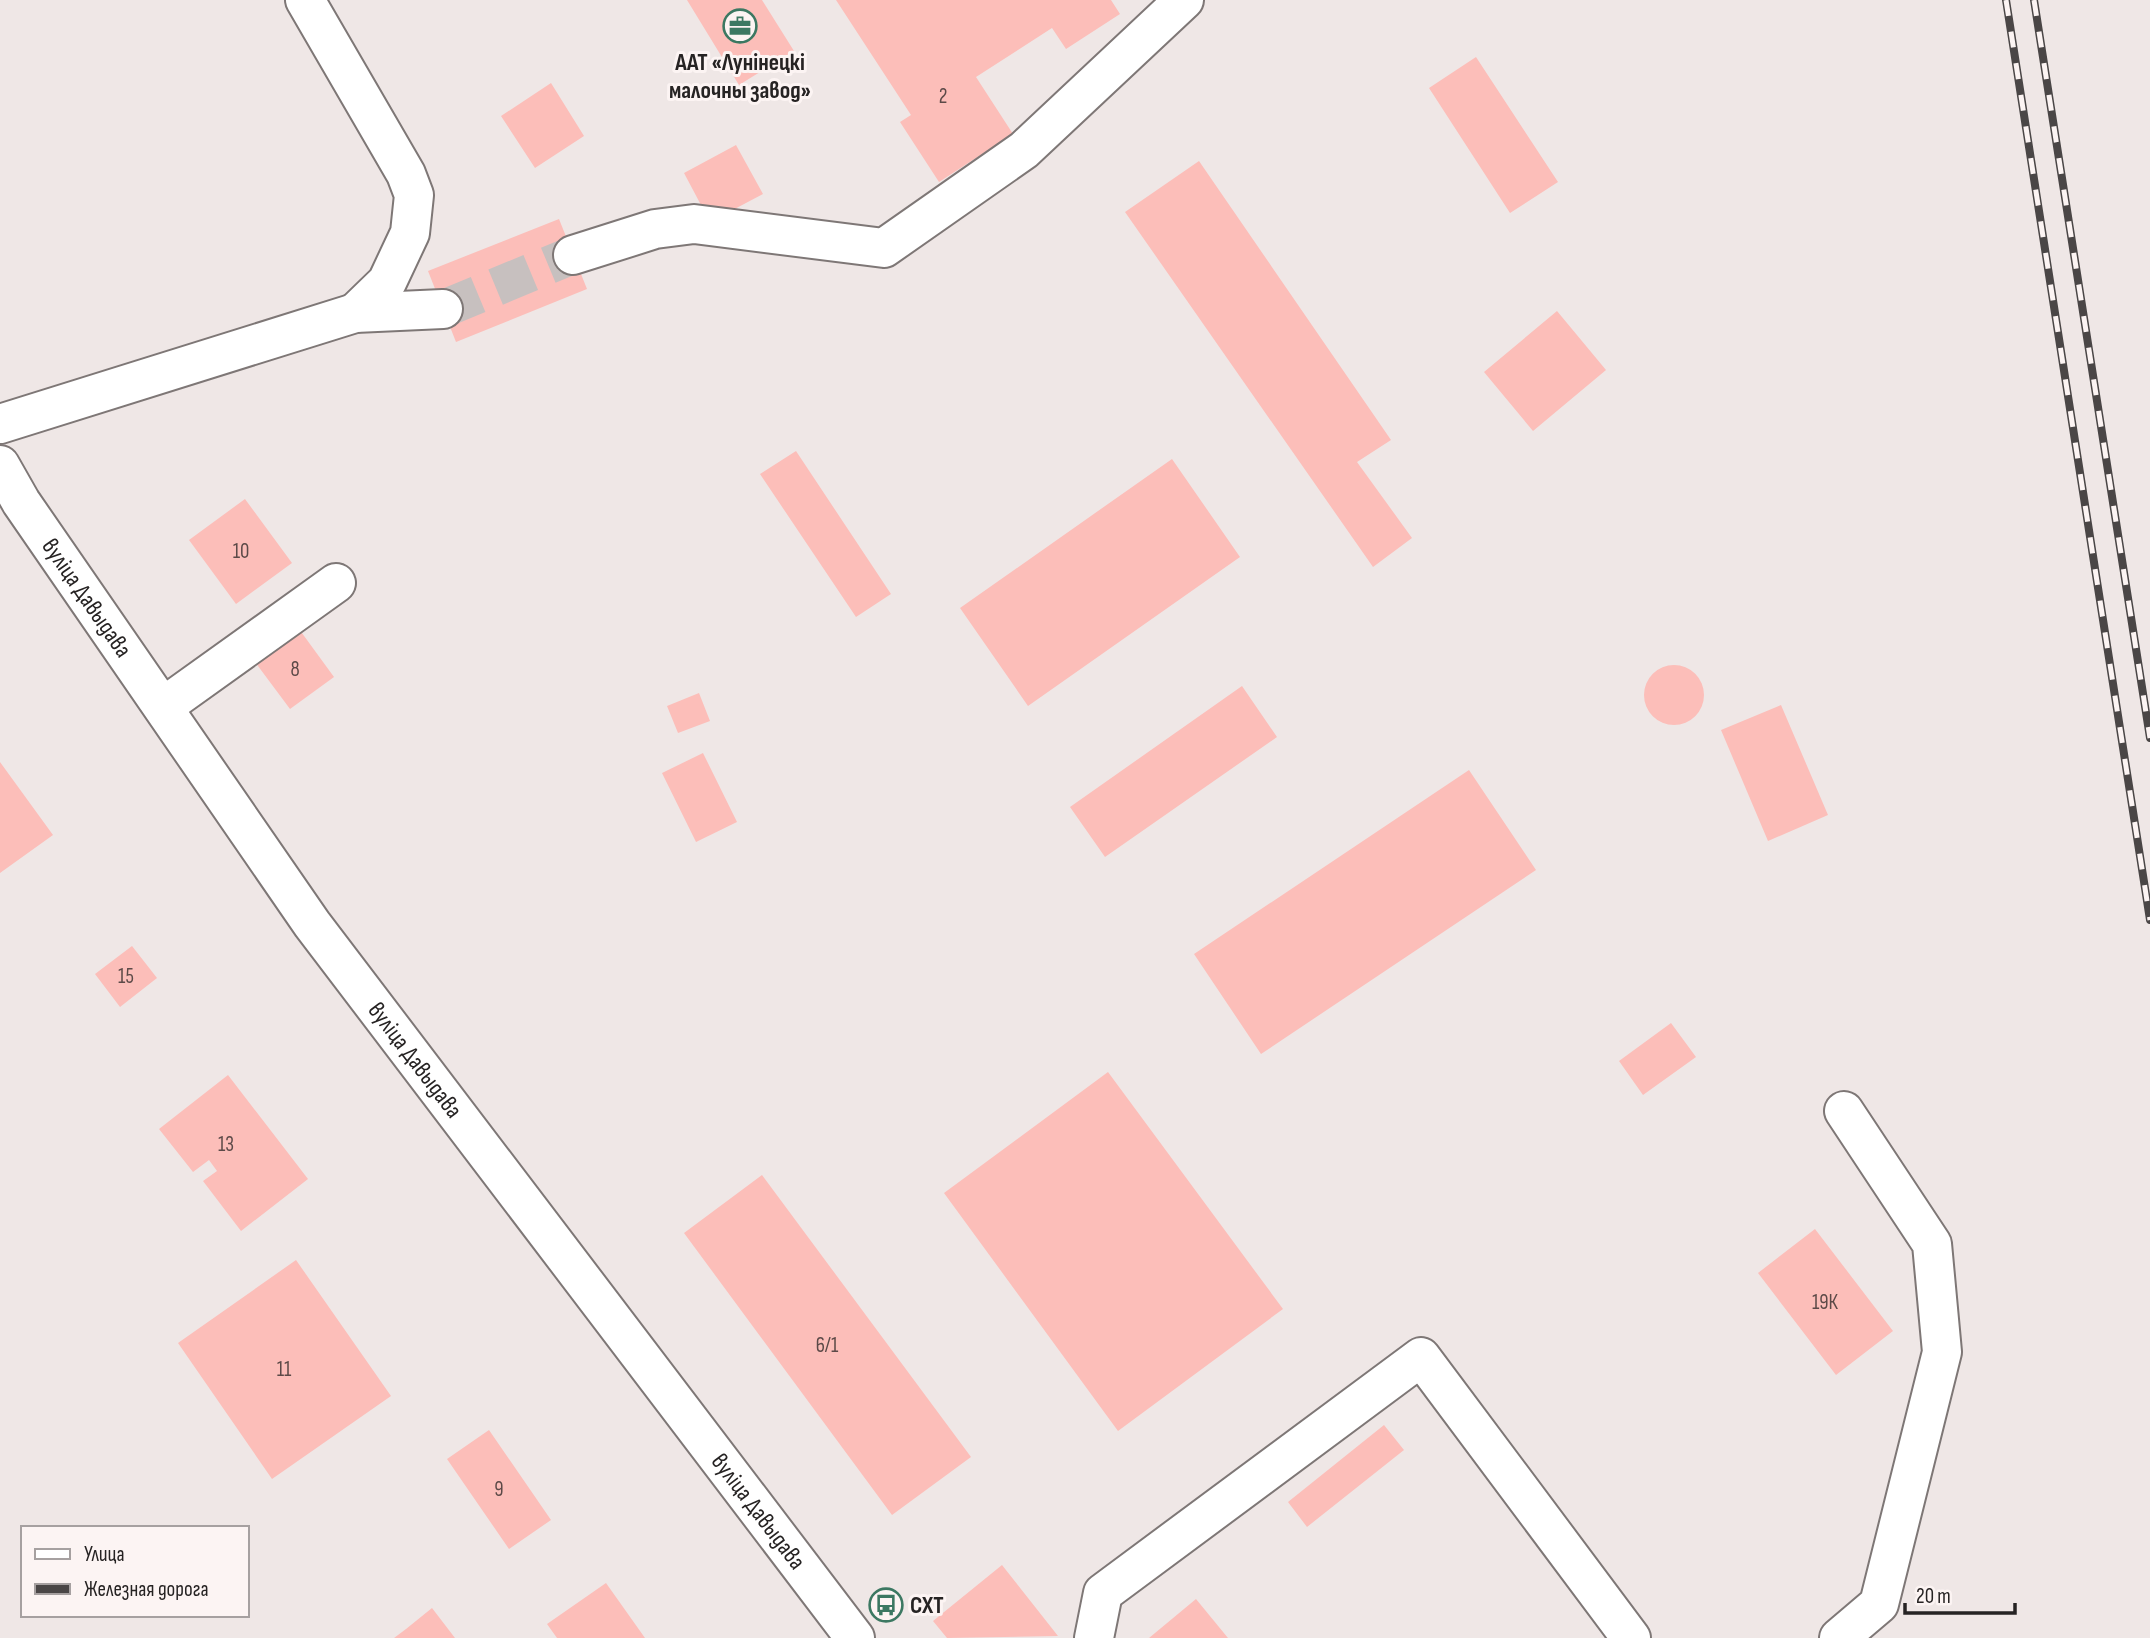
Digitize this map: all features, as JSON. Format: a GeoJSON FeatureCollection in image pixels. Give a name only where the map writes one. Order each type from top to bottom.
{"type":"FeatureCollection","features":[{"type":"Feature","properties":{"kind":"street"},"geometry":{"type":"LineString","coordinates":[[306,0],[406,174],[414,195],[410,233],[387,282],[355,313]]}},
{"type":"Feature","properties":{"kind":"street"},"geometry":{"type":"LineString","coordinates":[[573,255],[655,229],[694,224],[884,248],[1024,150],[1184,0]]}},
{"type":"Feature","properties":{"kind":"street"},"geometry":{"type":"LineString","coordinates":[[0,424],[355,313],[443,309]]}},
{"type":"Feature","properties":{"kind":"street","name":"вуліца Давыдава"},"geometry":{"type":"LineString","coordinates":[[0,465],[21,502],[312,924],[855,1638]]}},
{"type":"Feature","properties":{"kind":"street"},"geometry":{"type":"LineString","coordinates":[[163,707],[336,583]]}},
{"type":"Feature","properties":{"kind":"street"},"geometry":{"type":"LineString","coordinates":[[1839,1638],[1879,1604],[1942,1352],[1932,1244],[1844,1111]]}},
{"type":"Feature","properties":{"kind":"street"},"geometry":{"type":"LineString","coordinates":[[1094,1638],[1103,1593],[1421,1357],[1631,1638]]}},
{"type":"Feature","properties":{"kind":"building","name":"ААТ «Лунінецкі малочны завод»"},"geometry":{"type":"Polygon","coordinates":[[[687,0],[762,0],[794,51],[739,85],[687,0]]]}},
{"type":"Feature","properties":{"kind":"building"},"geometry":{"type":"Polygon","coordinates":[[[836,0],[1111,0],[1120,14],[1066,49],[1052,28],[976,77],[1013,134],[939,182],[900,122],[911,115],[836,0]]]}},
{"type":"Feature","properties":{"kind":"building"},"geometry":{"type":"Polygon","coordinates":[[[1476,57],[1558,182],[1510,213],[1429,88],[1476,57]]]}},
{"type":"Feature","properties":{"kind":"building"},"geometry":{"type":"Polygon","coordinates":[[[551,83],[584,136],[535,168],[501,116],[551,83]]]}},
{"type":"Feature","properties":{"kind":"building"},"geometry":{"type":"Polygon","coordinates":[[[736,145],[763,194],[710,222],[684,173],[736,145]]]}},
{"type":"Feature","properties":{"kind":"building"},"geometry":{"type":"Polygon","coordinates":[[[1199,161],[1391,440],[1357,462],[1412,538],[1373,567],[1125,212],[1199,161]]]}},
{"type":"Feature","properties":{"kind":"building"},"geometry":{"type":"Polygon","coordinates":[[[559,219],[587,289],[456,342],[428,271],[559,219]]]}},
{"type":"Feature","properties":{"kind":"building"},"geometry":{"type":"Polygon","coordinates":[[[1557,311],[1606,370],[1533,431],[1484,372],[1557,311]]]}},
{"type":"Feature","properties":{"kind":"building"},"geometry":{"type":"Polygon","coordinates":[[[796,451],[891,594],[856,617],[760,474],[796,451]]]}},
{"type":"Feature","properties":{"kind":"building"},"geometry":{"type":"Polygon","coordinates":[[[1172,459],[1240,557],[1028,706],[960,608],[1172,459]]]}},
{"type":"Feature","properties":{"kind":"building"},"geometry":{"type":"Polygon","coordinates":[[[245,499],[292,563],[236,604],[189,540],[245,499]]]}},
{"type":"Feature","properties":{"kind":"building"},"geometry":{"type":"Polygon","coordinates":[[[299,629],[334,677],[290,709],[255,662],[299,629]]]}},
{"type":"Feature","properties":{"kind":"building"},"geometry":{"type":"Polygon","coordinates":[[[1674,665],[1695,674],[1704,695],[1695,716],[1674,725],[1653,716],[1644,695],[1653,674],[1674,665]]]}},
{"type":"Feature","properties":{"kind":"building"},"geometry":{"type":"Polygon","coordinates":[[[1242,686],[1277,737],[1105,857],[1070,807],[1242,686]]]}},
{"type":"Feature","properties":{"kind":"building"},"geometry":{"type":"Polygon","coordinates":[[[699,693],[710,721],[678,733],[667,706],[699,693]]]}},
{"type":"Feature","properties":{"kind":"building"},"geometry":{"type":"Polygon","coordinates":[[[1781,705],[1828,815],[1768,841],[1721,730],[1781,705]]]}},
{"type":"Feature","properties":{"kind":"building"},"geometry":{"type":"Polygon","coordinates":[[[703,753],[737,822],[696,842],[662,773],[703,753]]]}},
{"type":"Feature","properties":{"kind":"building"},"geometry":{"type":"Polygon","coordinates":[[[0,762],[53,835],[0,873],[0,762]]]}},
{"type":"Feature","properties":{"kind":"building"},"geometry":{"type":"Polygon","coordinates":[[[1469,770],[1536,870],[1261,1054],[1194,954],[1469,770]]]}},
{"type":"Feature","properties":{"kind":"building"},"geometry":{"type":"Polygon","coordinates":[[[132,946],[157,978],[120,1007],[95,974],[132,946]]]}},
{"type":"Feature","properties":{"kind":"building"},"geometry":{"type":"Polygon","coordinates":[[[1671,1023],[1696,1057],[1643,1095],[1619,1061],[1671,1023]]]}},
{"type":"Feature","properties":{"kind":"building"},"geometry":{"type":"Polygon","coordinates":[[[1108,1072],[1283,1309],[1118,1431],[944,1193],[1108,1072]]]}},
{"type":"Feature","properties":{"kind":"building"},"geometry":{"type":"Polygon","coordinates":[[[228,1075],[308,1179],[241,1231],[203,1181],[217,1171],[209,1160],[193,1172],[159,1129],[228,1075]]]}},
{"type":"Feature","properties":{"kind":"building"},"geometry":{"type":"Polygon","coordinates":[[[762,1175],[971,1457],[892,1515],[684,1233],[762,1175]]]}},
{"type":"Feature","properties":{"kind":"building"},"geometry":{"type":"Polygon","coordinates":[[[1815,1229],[1893,1331],[1836,1375],[1758,1273],[1815,1229]]]}},
{"type":"Feature","properties":{"kind":"building"},"geometry":{"type":"Polygon","coordinates":[[[296,1260],[391,1396],[272,1479],[178,1343],[296,1260]]]}},
{"type":"Feature","properties":{"kind":"building"},"geometry":{"type":"Polygon","coordinates":[[[1384,1425],[1404,1450],[1307,1527],[1288,1502],[1384,1425]]]}},
{"type":"Feature","properties":{"kind":"building"},"geometry":{"type":"Polygon","coordinates":[[[489,1430],[551,1520],[509,1549],[447,1459],[489,1430]]]}},
{"type":"Feature","properties":{"kind":"building"},"geometry":{"type":"Polygon","coordinates":[[[1002,1565],[1058,1636],[947,1638],[933,1621],[1002,1565]]]}},
{"type":"Feature","properties":{"kind":"building"},"geometry":{"type":"Polygon","coordinates":[[[606,1583],[645,1638],[557,1638],[547,1624],[606,1583]]]}},
{"type":"Feature","properties":{"kind":"building"},"geometry":{"type":"Polygon","coordinates":[[[1196,1599],[1228,1638],[1149,1638],[1196,1599]]]}},
{"type":"Feature","properties":{"kind":"building"},"geometry":{"type":"Polygon","coordinates":[[[432,1608],[455,1638],[394,1638],[406,1629],[432,1608]]]}},
{"type":"Feature","properties":{"kind":"tunnel"},"geometry":{"type":"LineString","coordinates":[[443,309],[573,255]]}},
{"type":"Feature","properties":{"kind":"railway"},"geometry":{"type":"LineString","coordinates":[[2006,0],[2150,920]]}},
{"type":"Feature","properties":{"kind":"railway"},"geometry":{"type":"LineString","coordinates":[[2034,0],[2150,738]]}},
{"type":"Feature","properties":{"kind":"place","name":"ААТ «Лунінецкі малочны завод»"},"geometry":{"type":"Point","coordinates":[740,26]}},
{"type":"Feature","properties":{"kind":"place","name":"СХТ"},"geometry":{"type":"Point","coordinates":[886,1605]}}]}
